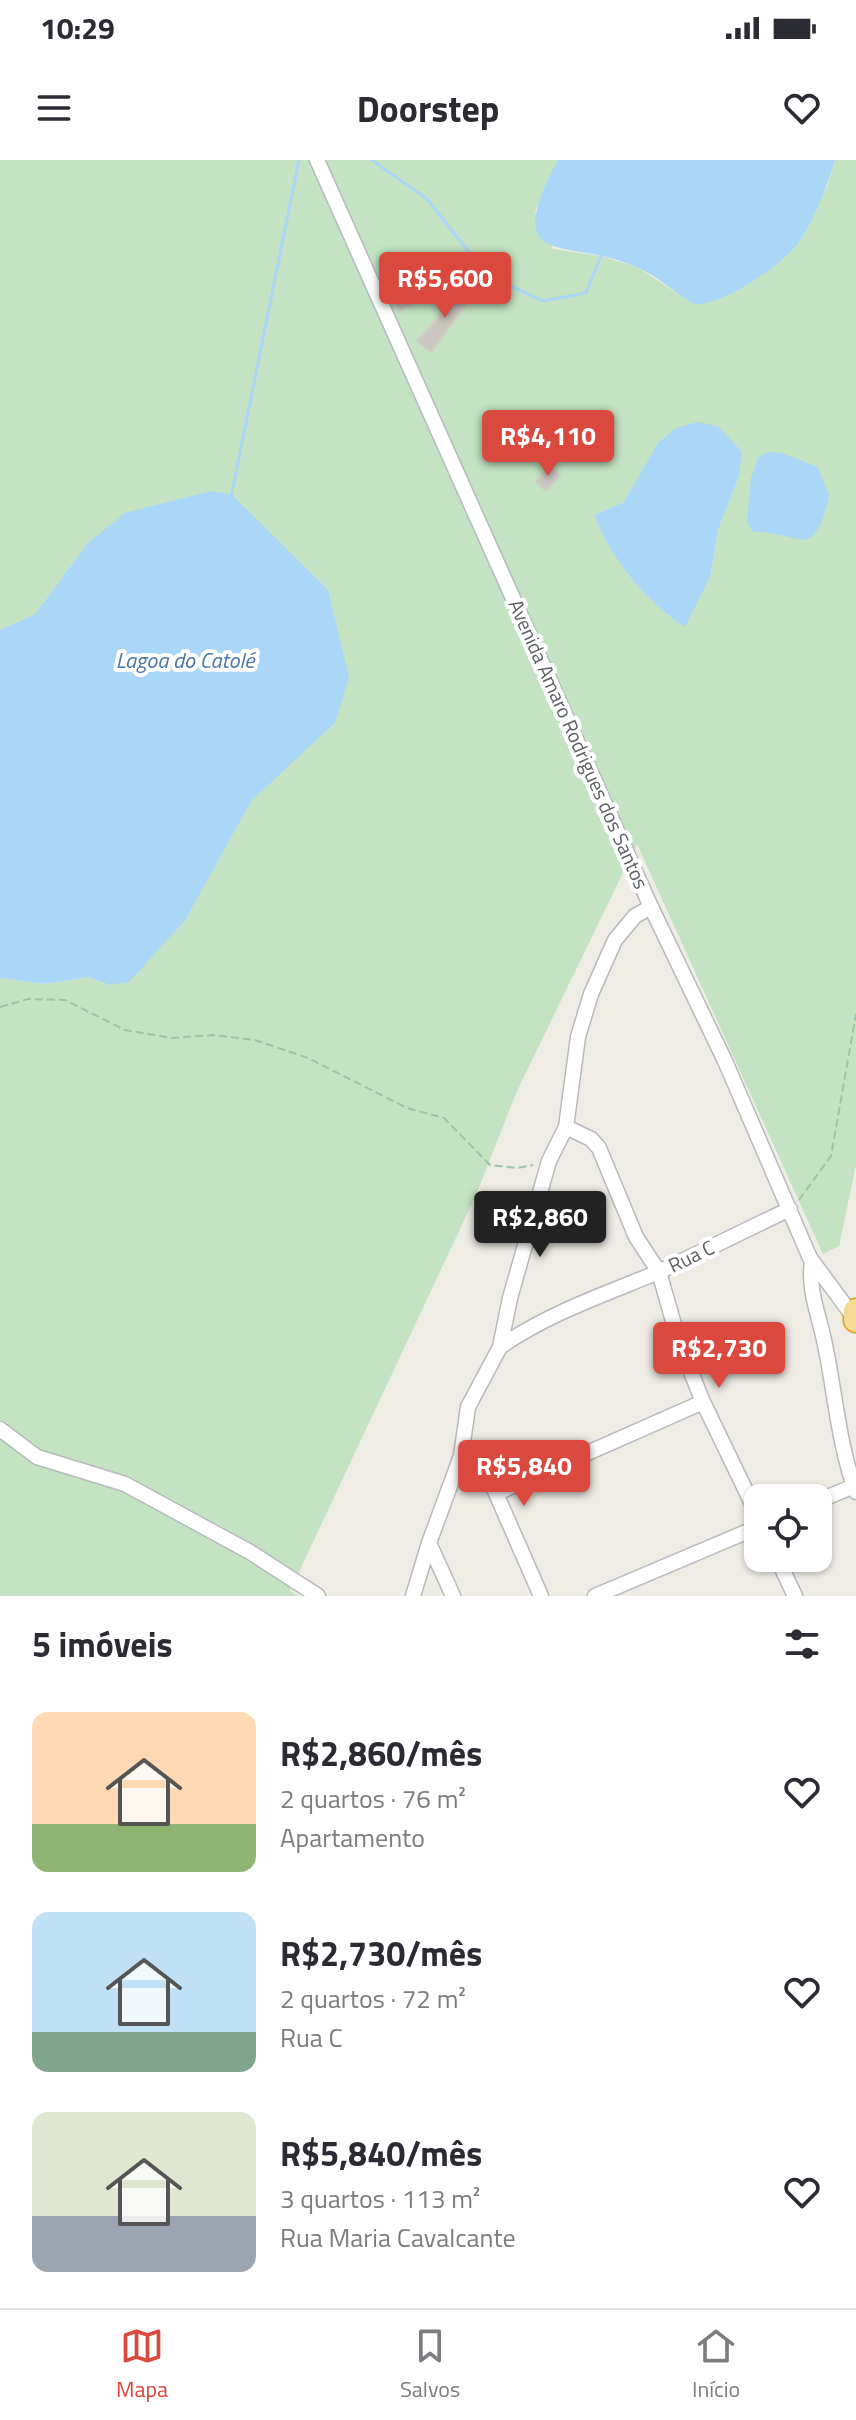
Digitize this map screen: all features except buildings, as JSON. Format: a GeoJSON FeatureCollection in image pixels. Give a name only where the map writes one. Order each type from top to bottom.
{"type":"FeatureCollection","features":[{"type":"Feature","properties":{"kind":"highway"},"geometry":{"type":"LineString","coordinates":[[856,1311],[856,1320]]}},
{"type":"Feature","properties":{"kind":"street","name":"Avenida Amaro Rodrigues dos Santos"},"geometry":{"type":"LineString","coordinates":[[317,160],[651,907],[725,1061],[812,1261],[856,1320]]}},
{"type":"Feature","properties":{"kind":"street"},"geometry":{"type":"LineString","coordinates":[[413,1596],[461,1456],[468,1407],[500,1347],[513,1286],[549,1161],[566,1127],[578,1037],[600,972],[609,951],[627,924],[651,907]]}},
{"type":"Feature","properties":{"kind":"street"},"geometry":{"type":"LineString","coordinates":[[500,1347],[590,1300],[659,1272],[636,1237],[599,1148],[591,1139],[566,1127]]}},
{"type":"Feature","properties":{"kind":"street","name":"Rua C"},"geometry":{"type":"LineString","coordinates":[[744,1487],[703,1402],[679,1342],[659,1272],[790,1209]]}},
{"type":"Feature","properties":{"kind":"street"},"geometry":{"type":"LineString","coordinates":[[812,1261],[809,1280],[824,1340],[834,1405],[855,1489],[832,1496]]}},
{"type":"Feature","properties":{"kind":"street"},"geometry":{"type":"LineString","coordinates":[[497,1493],[703,1402]]}},
{"type":"Feature","properties":{"kind":"street"},"geometry":{"type":"LineString","coordinates":[[0,1429],[37,1457],[125,1484],[250,1552],[318,1596]]}},
{"type":"Feature","properties":{"kind":"street"},"geometry":{"type":"LineString","coordinates":[[461,1456],[480,1470],[497,1493],[541,1596]]}},
{"type":"Feature","properties":{"kind":"street"},"geometry":{"type":"LineString","coordinates":[[595,1596],[744,1533]]}},
{"type":"Feature","properties":{"kind":"street"},"geometry":{"type":"LineString","coordinates":[[429,1543],[453,1596]]}},
{"type":"Feature","properties":{"kind":"street"},"geometry":{"type":"LineString","coordinates":[[784,1572],[795,1596]]}},
{"type":"Feature","properties":{"kind":"path"},"geometry":{"type":"LineString","coordinates":[[0,1007],[28,999],[65,1000],[125,1030],[172,1038],[213,1035],[255,1040],[308,1058],[407,1108],[444,1118],[490,1165],[517,1168],[549,1161]]}},
{"type":"Feature","properties":{"kind":"path"},"geometry":{"type":"LineString","coordinates":[[790,1209],[808,1190],[831,1156],[856,1014]]}},
{"type":"Feature","properties":{"kind":"green space"},"geometry":{"type":"Polygon","coordinates":[[[0,160],[558,160],[535,211],[553,249],[601,256],[637,267],[693,304],[800,241],[827,187],[835,160],[856,160],[856,1165],[839,1246],[823,1254],[637,844],[517,1091],[475,1197],[290,1591],[298,1596],[0,1596],[0,978],[45,984],[88,977],[110,985],[186,919],[250,801],[335,723],[88,543],[35,614],[0,630],[0,160]],[[739,476],[624,502],[594,515],[617,556],[669,616],[710,577],[718,530],[739,476]]]}},
{"type":"Feature","properties":{"kind":"water"},"geometry":{"type":"Polygon","coordinates":[[[558,160],[835,160],[816,211],[793,249],[735,292],[693,304],[643,270],[611,258],[549,244],[538,235],[535,220],[541,196],[558,160]]]}},
{"type":"Feature","properties":{"kind":"water"},"geometry":{"type":"Polygon","coordinates":[[[698,422],[719,427],[742,452],[739,476],[718,530],[710,577],[685,627],[657,605],[631,578],[610,547],[594,515],[624,502],[658,443],[676,428],[698,422]]]}},
{"type":"Feature","properties":{"kind":"water"},"geometry":{"type":"Polygon","coordinates":[[[770,452],[782,453],[818,467],[829,496],[817,531],[811,537],[803,540],[754,532],[747,523],[751,478],[759,456],[770,452]]]}},
{"type":"Feature","properties":{"kind":"water","name":"Lagoa do Catolé"},"geometry":{"type":"Polygon","coordinates":[[[211,491],[232,495],[328,590],[349,677],[335,723],[251,801],[186,919],[129,982],[110,985],[88,977],[45,984],[0,978],[0,630],[35,614],[88,543],[125,513],[211,491]]]}},
{"type":"Feature","properties":{"kind":"waterway"},"geometry":{"type":"LineString","coordinates":[[231,497],[299,160]]}},
{"type":"Feature","properties":{"kind":"waterway"},"geometry":{"type":"LineString","coordinates":[[372,160],[427,199],[487,275],[543,301],[586,293],[601,256]]}}]}
